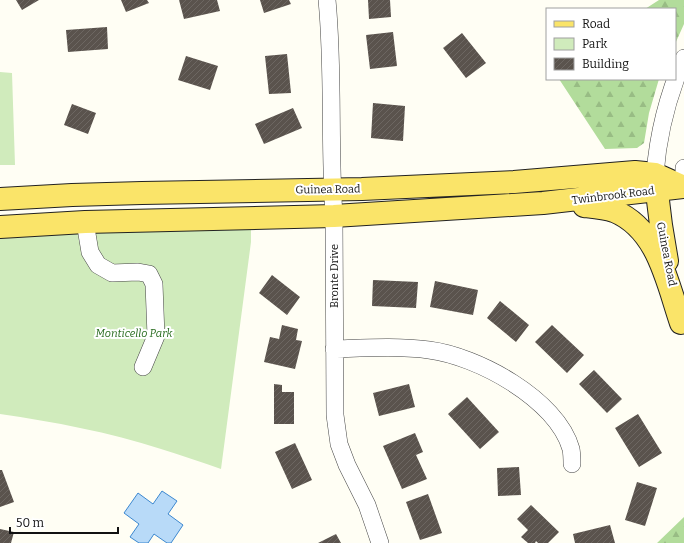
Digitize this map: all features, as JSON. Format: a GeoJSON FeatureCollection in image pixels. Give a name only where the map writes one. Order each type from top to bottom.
{"type":"FeatureCollection","features":[{"type":"Feature","properties":{"kind":"main road","name":"Guinea Road"},"geometry":{"type":"LineString","coordinates":[[0,199],[80,195],[332,188],[362,189],[514,182],[635,172],[656,182],[684,187]]}},
{"type":"Feature","properties":{"kind":"main road","name":"Guinea Road"},"geometry":{"type":"LineString","coordinates":[[656,182],[669,273],[682,328]]}},
{"type":"Feature","properties":{"kind":"main road","name":"Twinbrook Road"},"geometry":{"type":"LineString","coordinates":[[543,203],[656,182]]}},
{"type":"Feature","properties":{"kind":"main road"},"geometry":{"type":"LineString","coordinates":[[684,187],[684,196]]}},
{"type":"Feature","properties":{"kind":"main road"},"geometry":{"type":"LineString","coordinates":[[0,227],[85,222],[334,216],[543,203],[590,207],[613,211],[627,218],[641,229],[652,245],[661,264],[682,328]]}},
{"type":"Feature","properties":{"kind":"street","name":"Bronte Drive"},"geometry":{"type":"LineString","coordinates":[[327,0],[330,29],[332,188],[334,216],[335,415],[339,444],[347,465],[367,505],[380,543]]}},
{"type":"Feature","properties":{"kind":"street"},"geometry":{"type":"LineString","coordinates":[[676,78],[684,58]]}},
{"type":"Feature","properties":{"kind":"street"},"geometry":{"type":"LineString","coordinates":[[656,182],[657,154],[663,122],[675,80]]}},
{"type":"Feature","properties":{"kind":"street"},"geometry":{"type":"LineString","coordinates":[[684,168],[684,187]]}},
{"type":"Feature","properties":{"kind":"street"},"geometry":{"type":"LineString","coordinates":[[85,222],[90,252],[98,265],[112,273],[138,272],[148,274],[154,284],[156,336],[143,367]]}},
{"type":"Feature","properties":{"kind":"street"},"geometry":{"type":"LineString","coordinates":[[334,349],[400,348],[430,350],[447,354],[496,372],[524,391],[553,418],[561,428],[571,449],[572,464]]}},
{"type":"Feature","properties":{"kind":"green space"},"geometry":{"type":"Polygon","coordinates":[[[659,0],[684,0],[684,24],[676,42],[676,8],[647,8],[659,0]]]}},
{"type":"Feature","properties":{"kind":"green space"},"geometry":{"type":"Polygon","coordinates":[[[0,72],[12,73],[15,165],[0,165],[0,72]]]}},
{"type":"Feature","properties":{"kind":"green space"},"geometry":{"type":"Polygon","coordinates":[[[560,80],[659,80],[649,113],[644,143],[637,148],[605,149],[560,80]]]}},
{"type":"Feature","properties":{"kind":"green space","name":"Monticello Park"},"geometry":{"type":"Polygon","coordinates":[[[251,225],[251,242],[221,469],[122,437],[61,424],[0,414],[0,236],[251,225]]]}},
{"type":"Feature","properties":{"kind":"green space"},"geometry":{"type":"Polygon","coordinates":[[[684,517],[684,543],[657,543],[684,517]]]}},
{"type":"Feature","properties":{"kind":"water"},"geometry":{"type":"Polygon","coordinates":[[[162,491],[177,501],[168,514],[183,525],[171,543],[167,543],[154,534],[148,543],[139,543],[130,537],[139,524],[124,513],[138,493],[153,504],[162,491]]]}},
{"type":"Feature","properties":{"kind":"building"},"geometry":{"type":"Polygon","coordinates":[[[16,0],[39,0],[22,10],[16,0]]]}},
{"type":"Feature","properties":{"kind":"building"},"geometry":{"type":"Polygon","coordinates":[[[121,0],[147,0],[149,3],[126,12],[121,0]]]}},
{"type":"Feature","properties":{"kind":"building"},"geometry":{"type":"Polygon","coordinates":[[[179,0],[217,0],[220,11],[184,19],[179,0]]]}},
{"type":"Feature","properties":{"kind":"building"},"geometry":{"type":"Polygon","coordinates":[[[260,0],[289,0],[291,4],[264,13],[260,0]]]}},
{"type":"Feature","properties":{"kind":"building"},"geometry":{"type":"Polygon","coordinates":[[[368,0],[390,0],[391,17],[369,19],[368,0]]]}},
{"type":"Feature","properties":{"kind":"building"},"geometry":{"type":"Polygon","coordinates":[[[107,27],[108,49],[68,52],[66,30],[107,27]]]}},
{"type":"Feature","properties":{"kind":"building"},"geometry":{"type":"Polygon","coordinates":[[[393,32],[397,66],[370,69],[366,35],[393,32]]]}},
{"type":"Feature","properties":{"kind":"building"},"geometry":{"type":"Polygon","coordinates":[[[462,33],[486,63],[466,78],[443,48],[462,33]]]}},
{"type":"Feature","properties":{"kind":"building"},"geometry":{"type":"Polygon","coordinates":[[[287,54],[291,93],[269,94],[265,56],[287,54]]]}},
{"type":"Feature","properties":{"kind":"building"},"geometry":{"type":"Polygon","coordinates":[[[186,56],[218,66],[210,90],[178,80],[186,56]]]}},
{"type":"Feature","properties":{"kind":"building"},"geometry":{"type":"Polygon","coordinates":[[[373,103],[405,106],[403,141],[371,138],[373,103]]]}},
{"type":"Feature","properties":{"kind":"building"},"geometry":{"type":"Polygon","coordinates":[[[72,104],[96,113],[88,134],[64,125],[72,104]]]}},
{"type":"Feature","properties":{"kind":"building"},"geometry":{"type":"Polygon","coordinates":[[[293,108],[302,128],[264,144],[255,124],[293,108]]]}},
{"type":"Feature","properties":{"kind":"building"},"geometry":{"type":"Polygon","coordinates":[[[272,275],[300,297],[287,315],[259,293],[272,275]]]}},
{"type":"Feature","properties":{"kind":"building"},"geometry":{"type":"Polygon","coordinates":[[[373,280],[418,282],[416,308],[372,306],[373,280]]]}},
{"type":"Feature","properties":{"kind":"building"},"geometry":{"type":"Polygon","coordinates":[[[435,281],[478,290],[473,315],[430,307],[435,281]]]}},
{"type":"Feature","properties":{"kind":"building"},"geometry":{"type":"Polygon","coordinates":[[[500,301],[529,325],[516,342],[487,318],[500,301]]]}},
{"type":"Feature","properties":{"kind":"building"},"geometry":{"type":"Polygon","coordinates":[[[282,325],[298,329],[296,340],[302,341],[295,369],[264,362],[270,337],[279,339],[282,325]]]}},
{"type":"Feature","properties":{"kind":"building"},"geometry":{"type":"Polygon","coordinates":[[[552,325],[584,355],[567,373],[535,342],[552,325]]]}},
{"type":"Feature","properties":{"kind":"building"},"geometry":{"type":"Polygon","coordinates":[[[594,370],[622,399],[607,413],[579,384],[594,370]]]}},
{"type":"Feature","properties":{"kind":"building"},"geometry":{"type":"Polygon","coordinates":[[[274,384],[282,385],[282,392],[294,392],[294,424],[274,424],[274,384]]]}},
{"type":"Feature","properties":{"kind":"building"},"geometry":{"type":"Polygon","coordinates":[[[409,384],[415,407],[379,416],[373,393],[409,384]]]}},
{"type":"Feature","properties":{"kind":"building"},"geometry":{"type":"Polygon","coordinates":[[[467,397],[499,432],[480,449],[448,414],[467,397]]]}},
{"type":"Feature","properties":{"kind":"building"},"geometry":{"type":"Polygon","coordinates":[[[638,414],[662,453],[639,467],[615,428],[638,414]]]}},
{"type":"Feature","properties":{"kind":"building"},"geometry":{"type":"Polygon","coordinates":[[[415,433],[423,452],[416,455],[427,479],[402,489],[383,446],[415,433]]]}},
{"type":"Feature","properties":{"kind":"building"},"geometry":{"type":"Polygon","coordinates":[[[295,443],[312,480],[292,489],[275,452],[295,443]]]}},
{"type":"Feature","properties":{"kind":"building"},"geometry":{"type":"Polygon","coordinates":[[[519,467],[521,495],[498,496],[497,468],[519,467]]]}},
{"type":"Feature","properties":{"kind":"building"},"geometry":{"type":"Polygon","coordinates":[[[0,470],[2,470],[14,502],[0,507],[0,470]]]}},
{"type":"Feature","properties":{"kind":"building"},"geometry":{"type":"Polygon","coordinates":[[[637,482],[657,488],[645,526],[625,520],[637,482]]]}},
{"type":"Feature","properties":{"kind":"building"},"geometry":{"type":"Polygon","coordinates":[[[428,494],[442,533],[420,540],[406,502],[428,494]]]}},
{"type":"Feature","properties":{"kind":"building"},"geometry":{"type":"Polygon","coordinates":[[[531,505],[559,532],[548,543],[538,543],[536,541],[535,543],[528,543],[521,537],[528,530],[517,519],[531,505]]]}},
{"type":"Feature","properties":{"kind":"building"},"geometry":{"type":"Polygon","coordinates":[[[610,525],[615,543],[575,543],[573,534],[610,525]]]}},
{"type":"Feature","properties":{"kind":"building"},"geometry":{"type":"Polygon","coordinates":[[[0,529],[14,532],[11,543],[0,543],[0,529]]]}},
{"type":"Feature","properties":{"kind":"building"},"geometry":{"type":"Polygon","coordinates":[[[336,534],[341,543],[318,543],[336,534]]]}}]}
